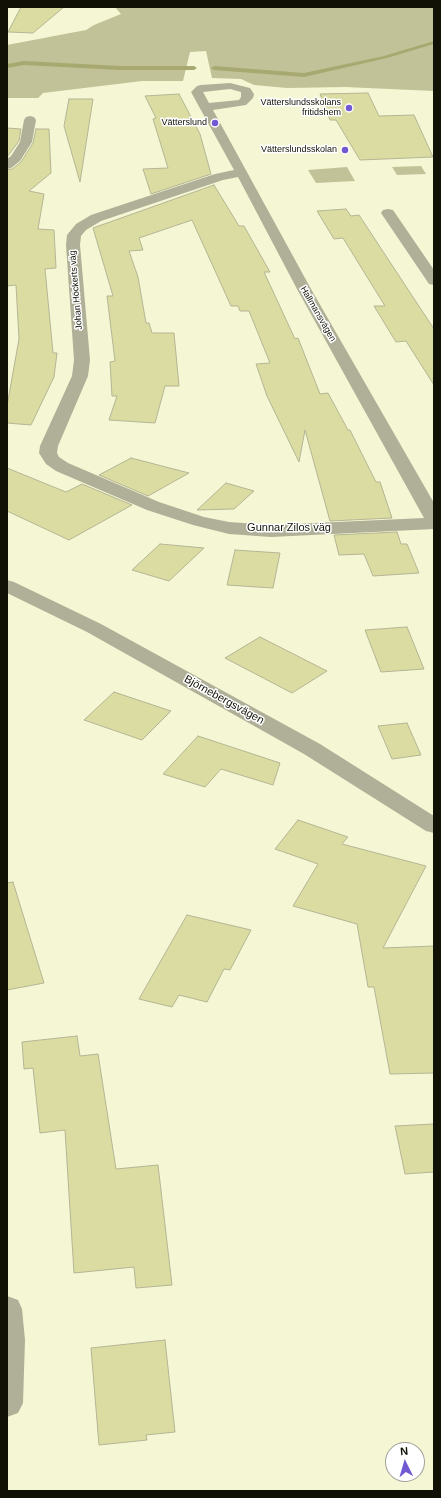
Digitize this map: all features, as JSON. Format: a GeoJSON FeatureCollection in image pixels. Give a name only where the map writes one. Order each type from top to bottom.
{"type":"FeatureCollection","features":[{"type":"Feature","properties":{"kind":"street","name":"Hallmansvägen"},"geometry":{"type":"LineString","coordinates":[[205,107],[304,289],[430,503],[434,519]]}},
{"type":"Feature","properties":{"kind":"street"},"geometry":{"type":"LineString","coordinates":[[7,165],[16,158],[26,142],[30,120]]}},
{"type":"Feature","properties":{"kind":"street","name":"Johan Höckerts väg"},"geometry":{"type":"LineString","coordinates":[[82,475],[62,467],[52,460],[48,453],[49,446],[80,376],[82,360],[73,245],[74,235],[81,227],[101,215],[220,177],[241,173]]}},
{"type":"Feature","properties":{"kind":"street"},"geometry":{"type":"LineString","coordinates":[[388,213],[434,281]]}},
{"type":"Feature","properties":{"kind":"street","name":"Gunnar Zilos väg"},"geometry":{"type":"LineString","coordinates":[[82,475],[153,506],[199,521],[229,528],[271,531],[434,523]]}},
{"type":"Feature","properties":{"kind":"street","name":"Björnebergsvägen"},"geometry":{"type":"LineString","coordinates":[[7,586],[94,628],[312,749],[434,826]]}},
{"type":"Feature","properties":{"kind":"street"},"geometry":{"type":"LineString","coordinates":[[7,1308],[9,1340],[7,1402]]}},
{"type":"Feature","properties":{"kind":"green space"},"geometry":{"type":"Polygon","coordinates":[[[115,7],[434,7],[434,91],[345,87],[287,88],[254,85],[241,79],[212,78],[206,51],[190,52],[183,81],[142,81],[43,93],[38,98],[7,98],[7,45],[86,30],[94,25],[121,14],[115,7]]]}},
{"type":"Feature","properties":{"kind":"green space"},"geometry":{"type":"Polygon","coordinates":[[[421,166],[426,174],[397,175],[392,167],[421,166]]]}},
{"type":"Feature","properties":{"kind":"green space"},"geometry":{"type":"Polygon","coordinates":[[[347,167],[355,181],[316,183],[308,170],[347,167]]]}},
{"type":"Feature","properties":{"kind":"building"},"geometry":{"type":"Polygon","coordinates":[[[21,7],[64,7],[33,33],[8,32],[21,7]]]}},
{"type":"Feature","properties":{"kind":"building"},"geometry":{"type":"Polygon","coordinates":[[[368,93],[379,116],[414,115],[433,157],[360,160],[336,120],[330,120],[320,94],[368,93]]]}},
{"type":"Feature","properties":{"kind":"building"},"geometry":{"type":"Polygon","coordinates":[[[179,94],[200,134],[211,174],[151,194],[143,169],[168,168],[153,119],[156,118],[145,96],[179,94]]]}},
{"type":"Feature","properties":{"kind":"building"},"geometry":{"type":"Polygon","coordinates":[[[69,99],[93,99],[80,182],[64,126],[69,99]]]}},
{"type":"Feature","properties":{"kind":"building"},"geometry":{"type":"Polygon","coordinates":[[[7,128],[21,129],[19,141],[7,157],[7,128]]]}},
{"type":"Feature","properties":{"kind":"building"},"geometry":{"type":"Polygon","coordinates":[[[36,129],[49,129],[51,173],[29,191],[44,194],[38,229],[54,230],[56,268],[45,269],[53,353],[57,353],[54,377],[31,425],[7,423],[7,406],[19,339],[16,285],[7,286],[7,170],[12,169],[21,162],[33,143],[36,129]]]}},
{"type":"Feature","properties":{"kind":"building"},"geometry":{"type":"Polygon","coordinates":[[[214,185],[239,226],[244,226],[270,272],[264,272],[295,339],[298,338],[320,394],[328,393],[348,430],[350,430],[376,482],[380,482],[392,518],[330,521],[305,430],[299,462],[267,396],[256,364],[270,363],[249,311],[240,311],[238,306],[231,306],[192,220],[139,238],[143,250],[129,251],[138,277],[146,323],[149,323],[152,333],[174,333],[179,386],[165,386],[155,423],[109,420],[117,396],[112,396],[110,362],[115,361],[107,296],[113,296],[93,228],[214,185]]]}},
{"type":"Feature","properties":{"kind":"building"},"geometry":{"type":"Polygon","coordinates":[[[346,209],[351,216],[359,215],[434,329],[434,385],[406,341],[396,342],[374,306],[385,306],[343,238],[334,239],[317,211],[346,209]]]}},
{"type":"Feature","properties":{"kind":"building"},"geometry":{"type":"Polygon","coordinates":[[[131,458],[189,473],[148,496],[99,475],[131,458]]]}},
{"type":"Feature","properties":{"kind":"building"},"geometry":{"type":"Polygon","coordinates":[[[7,468],[66,492],[82,484],[132,505],[69,540],[7,511],[7,468]]]}},
{"type":"Feature","properties":{"kind":"building"},"geometry":{"type":"Polygon","coordinates":[[[226,483],[254,491],[234,509],[197,510],[226,483]]]}},
{"type":"Feature","properties":{"kind":"building"},"geometry":{"type":"Polygon","coordinates":[[[397,532],[401,544],[407,544],[419,573],[373,576],[364,554],[339,555],[334,535],[397,532]]]}},
{"type":"Feature","properties":{"kind":"building"},"geometry":{"type":"Polygon","coordinates":[[[160,544],[204,548],[169,581],[132,570],[160,544]]]}},
{"type":"Feature","properties":{"kind":"building"},"geometry":{"type":"Polygon","coordinates":[[[235,550],[280,553],[273,588],[227,585],[235,550]]]}},
{"type":"Feature","properties":{"kind":"building"},"geometry":{"type":"Polygon","coordinates":[[[407,627],[424,669],[381,672],[365,630],[407,627]]]}},
{"type":"Feature","properties":{"kind":"building"},"geometry":{"type":"Polygon","coordinates":[[[260,637],[327,671],[292,693],[225,658],[260,637]]]}},
{"type":"Feature","properties":{"kind":"building"},"geometry":{"type":"Polygon","coordinates":[[[114,692],[171,711],[142,740],[84,720],[114,692]]]}},
{"type":"Feature","properties":{"kind":"building"},"geometry":{"type":"Polygon","coordinates":[[[407,723],[421,755],[392,759],[378,726],[407,723]]]}},
{"type":"Feature","properties":{"kind":"building"},"geometry":{"type":"Polygon","coordinates":[[[198,736],[280,763],[273,785],[221,769],[205,787],[163,774],[198,736]]]}},
{"type":"Feature","properties":{"kind":"building"},"geometry":{"type":"Polygon","coordinates":[[[298,820],[348,837],[342,844],[426,866],[383,948],[434,946],[434,1073],[390,1074],[374,987],[368,987],[357,924],[293,906],[318,864],[275,849],[298,820]]]}},
{"type":"Feature","properties":{"kind":"building"},"geometry":{"type":"Polygon","coordinates":[[[13,882],[44,983],[7,990],[7,883],[13,882]]]}},
{"type":"Feature","properties":{"kind":"building"},"geometry":{"type":"Polygon","coordinates":[[[187,915],[251,930],[230,970],[224,969],[207,1002],[179,995],[172,1007],[139,999],[187,915]]]}},
{"type":"Feature","properties":{"kind":"building"},"geometry":{"type":"Polygon","coordinates":[[[77,1036],[80,1056],[98,1054],[116,1169],[158,1165],[172,1285],[136,1288],[134,1267],[74,1273],[65,1130],[40,1133],[33,1068],[24,1069],[22,1042],[77,1036]]]}},
{"type":"Feature","properties":{"kind":"building"},"geometry":{"type":"Polygon","coordinates":[[[434,1124],[434,1172],[405,1174],[395,1126],[434,1124]]]}},
{"type":"Feature","properties":{"kind":"building"},"geometry":{"type":"Polygon","coordinates":[[[165,1340],[175,1432],[146,1435],[147,1440],[99,1445],[91,1348],[165,1340]]]}},
{"type":"Feature","properties":{"kind":"waterway"},"geometry":{"type":"LineString","coordinates":[[214,68],[304,75],[385,57],[434,42]]}},
{"type":"Feature","properties":{"kind":"waterway"},"geometry":{"type":"LineString","coordinates":[[7,66],[24,63],[120,68],[194,68]]}},
{"type":"Feature","properties":{"kind":"place","name":"Vätterslundsskolans fritidshem"},"geometry":{"type":"Point","coordinates":[349,108]}},
{"type":"Feature","properties":{"kind":"place","name":"Vätterslund"},"geometry":{"type":"Point","coordinates":[215,123]}},
{"type":"Feature","properties":{"kind":"place","name":"Vätterslundsskolan"},"geometry":{"type":"Point","coordinates":[345,150]}}]}
